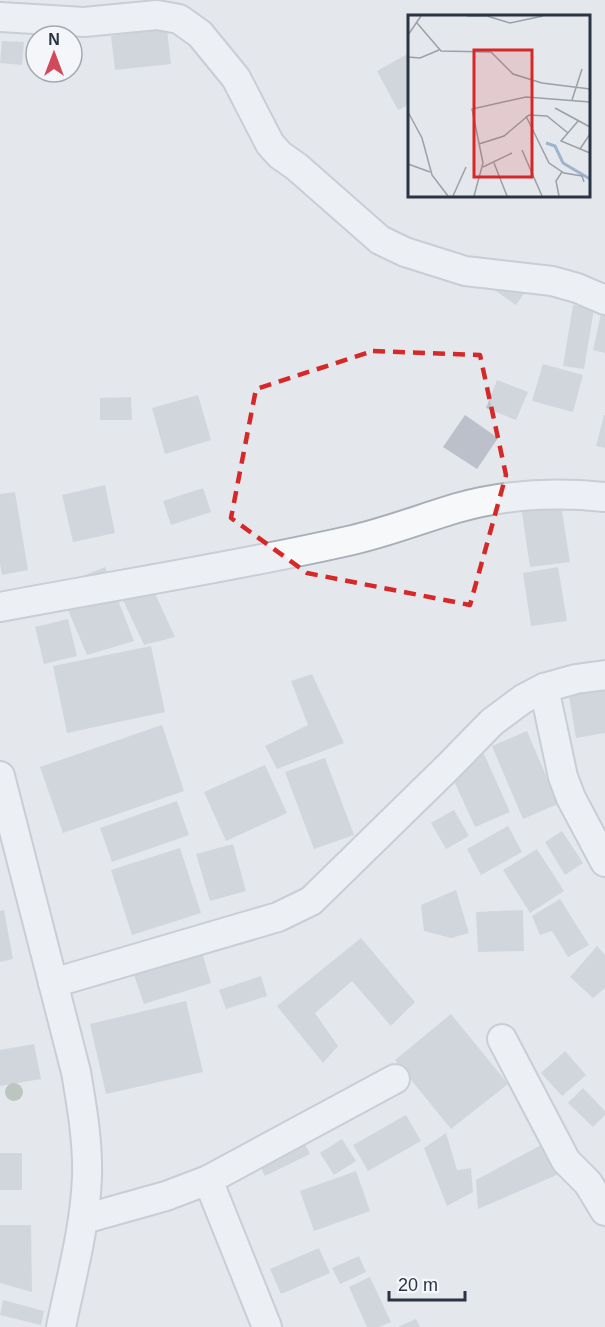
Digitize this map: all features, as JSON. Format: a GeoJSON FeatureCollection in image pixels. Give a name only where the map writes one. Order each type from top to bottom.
{"type":"FeatureCollection","features":[{"type":"Feature","properties":{"kind":"street"},"geometry":{"type":"LineString","coordinates":[[0,17],[84,22],[157,15],[178,19],[200,34],[236,78],[270,144],[280,155],[297,167],[380,240],[405,252],[465,271],[552,281],[577,288],[605,300]]}},
{"type":"Feature","properties":{"kind":"street"},"geometry":{"type":"LineString","coordinates":[[0,607],[351,541],[459,507],[500,499],[545,494],[605,497]]}},
{"type":"Feature","properties":{"kind":"street"},"geometry":{"type":"LineString","coordinates":[[53,983],[278,917],[311,901],[492,722],[523,699],[544,688],[576,679],[605,675]]}},
{"type":"Feature","properties":{"kind":"street"},"geometry":{"type":"LineString","coordinates":[[544,688],[563,777],[571,798],[605,862]]}},
{"type":"Feature","properties":{"kind":"street"},"geometry":{"type":"LineString","coordinates":[[0,776],[76,1072],[84,1121],[87,1175],[84,1219],[61,1327]]}},
{"type":"Feature","properties":{"kind":"street"},"geometry":{"type":"LineString","coordinates":[[502,1039],[566,1161],[588,1182],[605,1211]]}},
{"type":"Feature","properties":{"kind":"street"},"geometry":{"type":"LineString","coordinates":[[84,1219],[166,1196],[208,1180],[395,1079]]}},
{"type":"Feature","properties":{"kind":"street"},"geometry":{"type":"LineString","coordinates":[[208,1180],[267,1327]]}},
{"type":"Feature","properties":{"kind":"highlighted area"},"geometry":{"type":"Polygon","coordinates":[[[373,351],[480,355],[506,475],[470,605],[307,573],[231,518],[256,389],[373,351]]]}},
{"type":"Feature","properties":{"kind":"building"},"geometry":{"type":"Polygon","coordinates":[[[167,29],[171,64],[115,70],[111,36],[167,29]]]}},
{"type":"Feature","properties":{"kind":"building"},"geometry":{"type":"Polygon","coordinates":[[[2,41],[24,42],[22,65],[0,63],[2,41]]]}},
{"type":"Feature","properties":{"kind":"building"},"geometry":{"type":"Polygon","coordinates":[[[408,54],[408,105],[398,110],[377,71],[408,54]]]}},
{"type":"Feature","properties":{"kind":"building"},"geometry":{"type":"Polygon","coordinates":[[[530,285],[516,305],[490,287],[530,285]]]}},
{"type":"Feature","properties":{"kind":"building"},"geometry":{"type":"Polygon","coordinates":[[[605,300],[605,353],[593,350],[605,300]]]}},
{"type":"Feature","properties":{"kind":"building"},"geometry":{"type":"Polygon","coordinates":[[[573,305],[594,309],[584,369],[563,366],[573,305]]]}},
{"type":"Feature","properties":{"kind":"building"},"geometry":{"type":"Polygon","coordinates":[[[543,364],[583,375],[573,412],[532,401],[543,364]]]}},
{"type":"Feature","properties":{"kind":"building"},"geometry":{"type":"Polygon","coordinates":[[[497,380],[528,392],[516,420],[486,408],[497,380]]]}},
{"type":"Feature","properties":{"kind":"building"},"geometry":{"type":"Polygon","coordinates":[[[198,395],[211,440],[165,454],[152,408],[198,395]]]}},
{"type":"Feature","properties":{"kind":"building"},"geometry":{"type":"Polygon","coordinates":[[[131,397],[132,420],[100,420],[100,398],[131,397]]]}},
{"type":"Feature","properties":{"kind":"building"},"geometry":{"type":"Polygon","coordinates":[[[465,415],[498,438],[477,469],[443,447],[465,415]]]}},
{"type":"Feature","properties":{"kind":"building"},"geometry":{"type":"Polygon","coordinates":[[[605,415],[605,448],[596,446],[605,415]]]}},
{"type":"Feature","properties":{"kind":"building"},"geometry":{"type":"Polygon","coordinates":[[[105,485],[115,533],[73,542],[62,495],[105,485]]]}},
{"type":"Feature","properties":{"kind":"building"},"geometry":{"type":"Polygon","coordinates":[[[558,486],[570,562],[530,567],[519,492],[558,486]]]}},
{"type":"Feature","properties":{"kind":"building"},"geometry":{"type":"Polygon","coordinates":[[[203,488],[211,512],[171,525],[163,501],[203,488]]]}},
{"type":"Feature","properties":{"kind":"building"},"geometry":{"type":"Polygon","coordinates":[[[15,492],[28,570],[2,575],[0,494],[15,492]]]}},
{"type":"Feature","properties":{"kind":"building"},"geometry":{"type":"Polygon","coordinates":[[[105,567],[134,641],[87,655],[58,586],[105,567]]]}},
{"type":"Feature","properties":{"kind":"building"},"geometry":{"type":"Polygon","coordinates":[[[558,567],[567,621],[531,626],[523,573],[558,567]]]}},
{"type":"Feature","properties":{"kind":"building"},"geometry":{"type":"Polygon","coordinates":[[[151,585],[175,637],[144,645],[122,598],[151,585]]]}},
{"type":"Feature","properties":{"kind":"building"},"geometry":{"type":"Polygon","coordinates":[[[68,619],[77,656],[44,664],[35,627],[68,619]]]}},
{"type":"Feature","properties":{"kind":"building"},"geometry":{"type":"Polygon","coordinates":[[[151,646],[165,712],[67,733],[53,666],[151,646]]]}},
{"type":"Feature","properties":{"kind":"building"},"geometry":{"type":"Polygon","coordinates":[[[605,672],[605,733],[576,738],[566,678],[605,672]]]}},
{"type":"Feature","properties":{"kind":"building"},"geometry":{"type":"Polygon","coordinates":[[[312,674],[344,743],[277,769],[265,746],[308,725],[291,681],[312,674]]]}},
{"type":"Feature","properties":{"kind":"building"},"geometry":{"type":"Polygon","coordinates":[[[162,725],[184,791],[63,833],[40,767],[162,725]]]}},
{"type":"Feature","properties":{"kind":"building"},"geometry":{"type":"Polygon","coordinates":[[[527,731],[558,804],[523,819],[492,746],[527,731]]]}},
{"type":"Feature","properties":{"kind":"building"},"geometry":{"type":"Polygon","coordinates":[[[484,754],[510,812],[475,827],[449,770],[484,754]]]}},
{"type":"Feature","properties":{"kind":"building"},"geometry":{"type":"Polygon","coordinates":[[[325,758],[354,835],[314,849],[285,772],[325,758]]]}},
{"type":"Feature","properties":{"kind":"building"},"geometry":{"type":"Polygon","coordinates":[[[265,765],[287,813],[226,841],[204,792],[265,765]]]}},
{"type":"Feature","properties":{"kind":"building"},"geometry":{"type":"Polygon","coordinates":[[[177,801],[189,835],[112,862],[100,828],[177,801]]]}},
{"type":"Feature","properties":{"kind":"building"},"geometry":{"type":"Polygon","coordinates":[[[454,810],[469,836],[446,849],[431,823],[454,810]]]}},
{"type":"Feature","properties":{"kind":"building"},"geometry":{"type":"Polygon","coordinates":[[[508,826],[522,852],[481,875],[467,849],[508,826]]]}},
{"type":"Feature","properties":{"kind":"building"},"geometry":{"type":"Polygon","coordinates":[[[562,831],[583,863],[565,875],[545,842],[562,831]]]}},
{"type":"Feature","properties":{"kind":"building"},"geometry":{"type":"Polygon","coordinates":[[[233,844],[246,891],[210,901],[196,854],[233,844]]]}},
{"type":"Feature","properties":{"kind":"building"},"geometry":{"type":"Polygon","coordinates":[[[180,848],[201,913],[132,935],[111,870],[180,848]]]}},
{"type":"Feature","properties":{"kind":"building"},"geometry":{"type":"Polygon","coordinates":[[[537,849],[564,891],[530,913],[503,870],[537,849]]]}},
{"type":"Feature","properties":{"kind":"building"},"geometry":{"type":"Polygon","coordinates":[[[456,890],[469,933],[451,938],[424,931],[421,905],[456,890]]]}},
{"type":"Feature","properties":{"kind":"building"},"geometry":{"type":"Polygon","coordinates":[[[560,899],[589,945],[568,957],[552,931],[540,935],[532,916],[560,899]]]}},
{"type":"Feature","properties":{"kind":"building"},"geometry":{"type":"Polygon","coordinates":[[[4,910],[13,959],[0,962],[0,911],[4,910]]]}},
{"type":"Feature","properties":{"kind":"building"},"geometry":{"type":"Polygon","coordinates":[[[523,910],[524,951],[478,952],[476,912],[523,910]]]}},
{"type":"Feature","properties":{"kind":"building"},"geometry":{"type":"Polygon","coordinates":[[[361,938],[415,1002],[391,1026],[352,981],[315,1013],[338,1046],[323,1063],[277,1006],[361,938]]]}},
{"type":"Feature","properties":{"kind":"building"},"geometry":{"type":"Polygon","coordinates":[[[200,946],[211,983],[144,1004],[132,969],[200,946]]]}},
{"type":"Feature","properties":{"kind":"building"},"geometry":{"type":"Polygon","coordinates":[[[597,946],[605,955],[605,988],[593,998],[570,977],[597,946]]]}},
{"type":"Feature","properties":{"kind":"building"},"geometry":{"type":"Polygon","coordinates":[[[261,976],[267,996],[226,1009],[219,990],[261,976]]]}},
{"type":"Feature","properties":{"kind":"building"},"geometry":{"type":"Polygon","coordinates":[[[186,1001],[203,1072],[106,1094],[90,1024],[186,1001]]]}},
{"type":"Feature","properties":{"kind":"building"},"geometry":{"type":"Polygon","coordinates":[[[451,1014],[508,1084],[451,1129],[395,1060],[451,1014]]]}},
{"type":"Feature","properties":{"kind":"building"},"geometry":{"type":"Polygon","coordinates":[[[34,1044],[41,1079],[0,1086],[0,1050],[34,1044]]]}},
{"type":"Feature","properties":{"kind":"building"},"geometry":{"type":"Polygon","coordinates":[[[565,1051],[586,1075],[562,1096],[541,1073],[565,1051]]]}},
{"type":"Feature","properties":{"kind":"building"},"geometry":{"type":"Polygon","coordinates":[[[583,1088],[605,1111],[605,1115],[593,1127],[568,1103],[583,1088]]]}},
{"type":"Feature","properties":{"kind":"building"},"geometry":{"type":"Polygon","coordinates":[[[406,1115],[421,1141],[368,1171],[353,1145],[406,1115]]]}},
{"type":"Feature","properties":{"kind":"building"},"geometry":{"type":"Polygon","coordinates":[[[293,1122],[310,1154],[265,1176],[249,1144],[293,1122]]]}},
{"type":"Feature","properties":{"kind":"building"},"geometry":{"type":"Polygon","coordinates":[[[446,1133],[457,1170],[471,1168],[473,1192],[447,1206],[424,1148],[446,1133]]]}},
{"type":"Feature","properties":{"kind":"building"},"geometry":{"type":"Polygon","coordinates":[[[342,1139],[356,1161],[334,1175],[320,1153],[342,1139]]]}},
{"type":"Feature","properties":{"kind":"building"},"geometry":{"type":"Polygon","coordinates":[[[543,1144],[559,1174],[478,1209],[476,1180],[543,1144]]]}},
{"type":"Feature","properties":{"kind":"building"},"geometry":{"type":"Polygon","coordinates":[[[0,1153],[22,1153],[22,1190],[0,1190],[0,1153]]]}},
{"type":"Feature","properties":{"kind":"building"},"geometry":{"type":"Polygon","coordinates":[[[356,1171],[370,1211],[314,1231],[300,1191],[356,1171]]]}},
{"type":"Feature","properties":{"kind":"building"},"geometry":{"type":"Polygon","coordinates":[[[0,1225],[31,1225],[32,1292],[0,1283],[0,1225]]]}},
{"type":"Feature","properties":{"kind":"building"},"geometry":{"type":"Polygon","coordinates":[[[319,1248],[330,1273],[281,1294],[270,1269],[319,1248]]]}},
{"type":"Feature","properties":{"kind":"building"},"geometry":{"type":"Polygon","coordinates":[[[359,1256],[366,1272],[340,1284],[332,1268],[359,1256]]]}},
{"type":"Feature","properties":{"kind":"building"},"geometry":{"type":"Polygon","coordinates":[[[370,1277],[391,1322],[379,1327],[367,1327],[349,1287],[370,1277]]]}},
{"type":"Feature","properties":{"kind":"building"},"geometry":{"type":"Polygon","coordinates":[[[3,1300],[44,1311],[41,1325],[0,1315],[3,1300]]]}},
{"type":"Feature","properties":{"kind":"building"},"geometry":{"type":"Polygon","coordinates":[[[416,1319],[420,1327],[398,1327],[416,1319]]]}}]}
